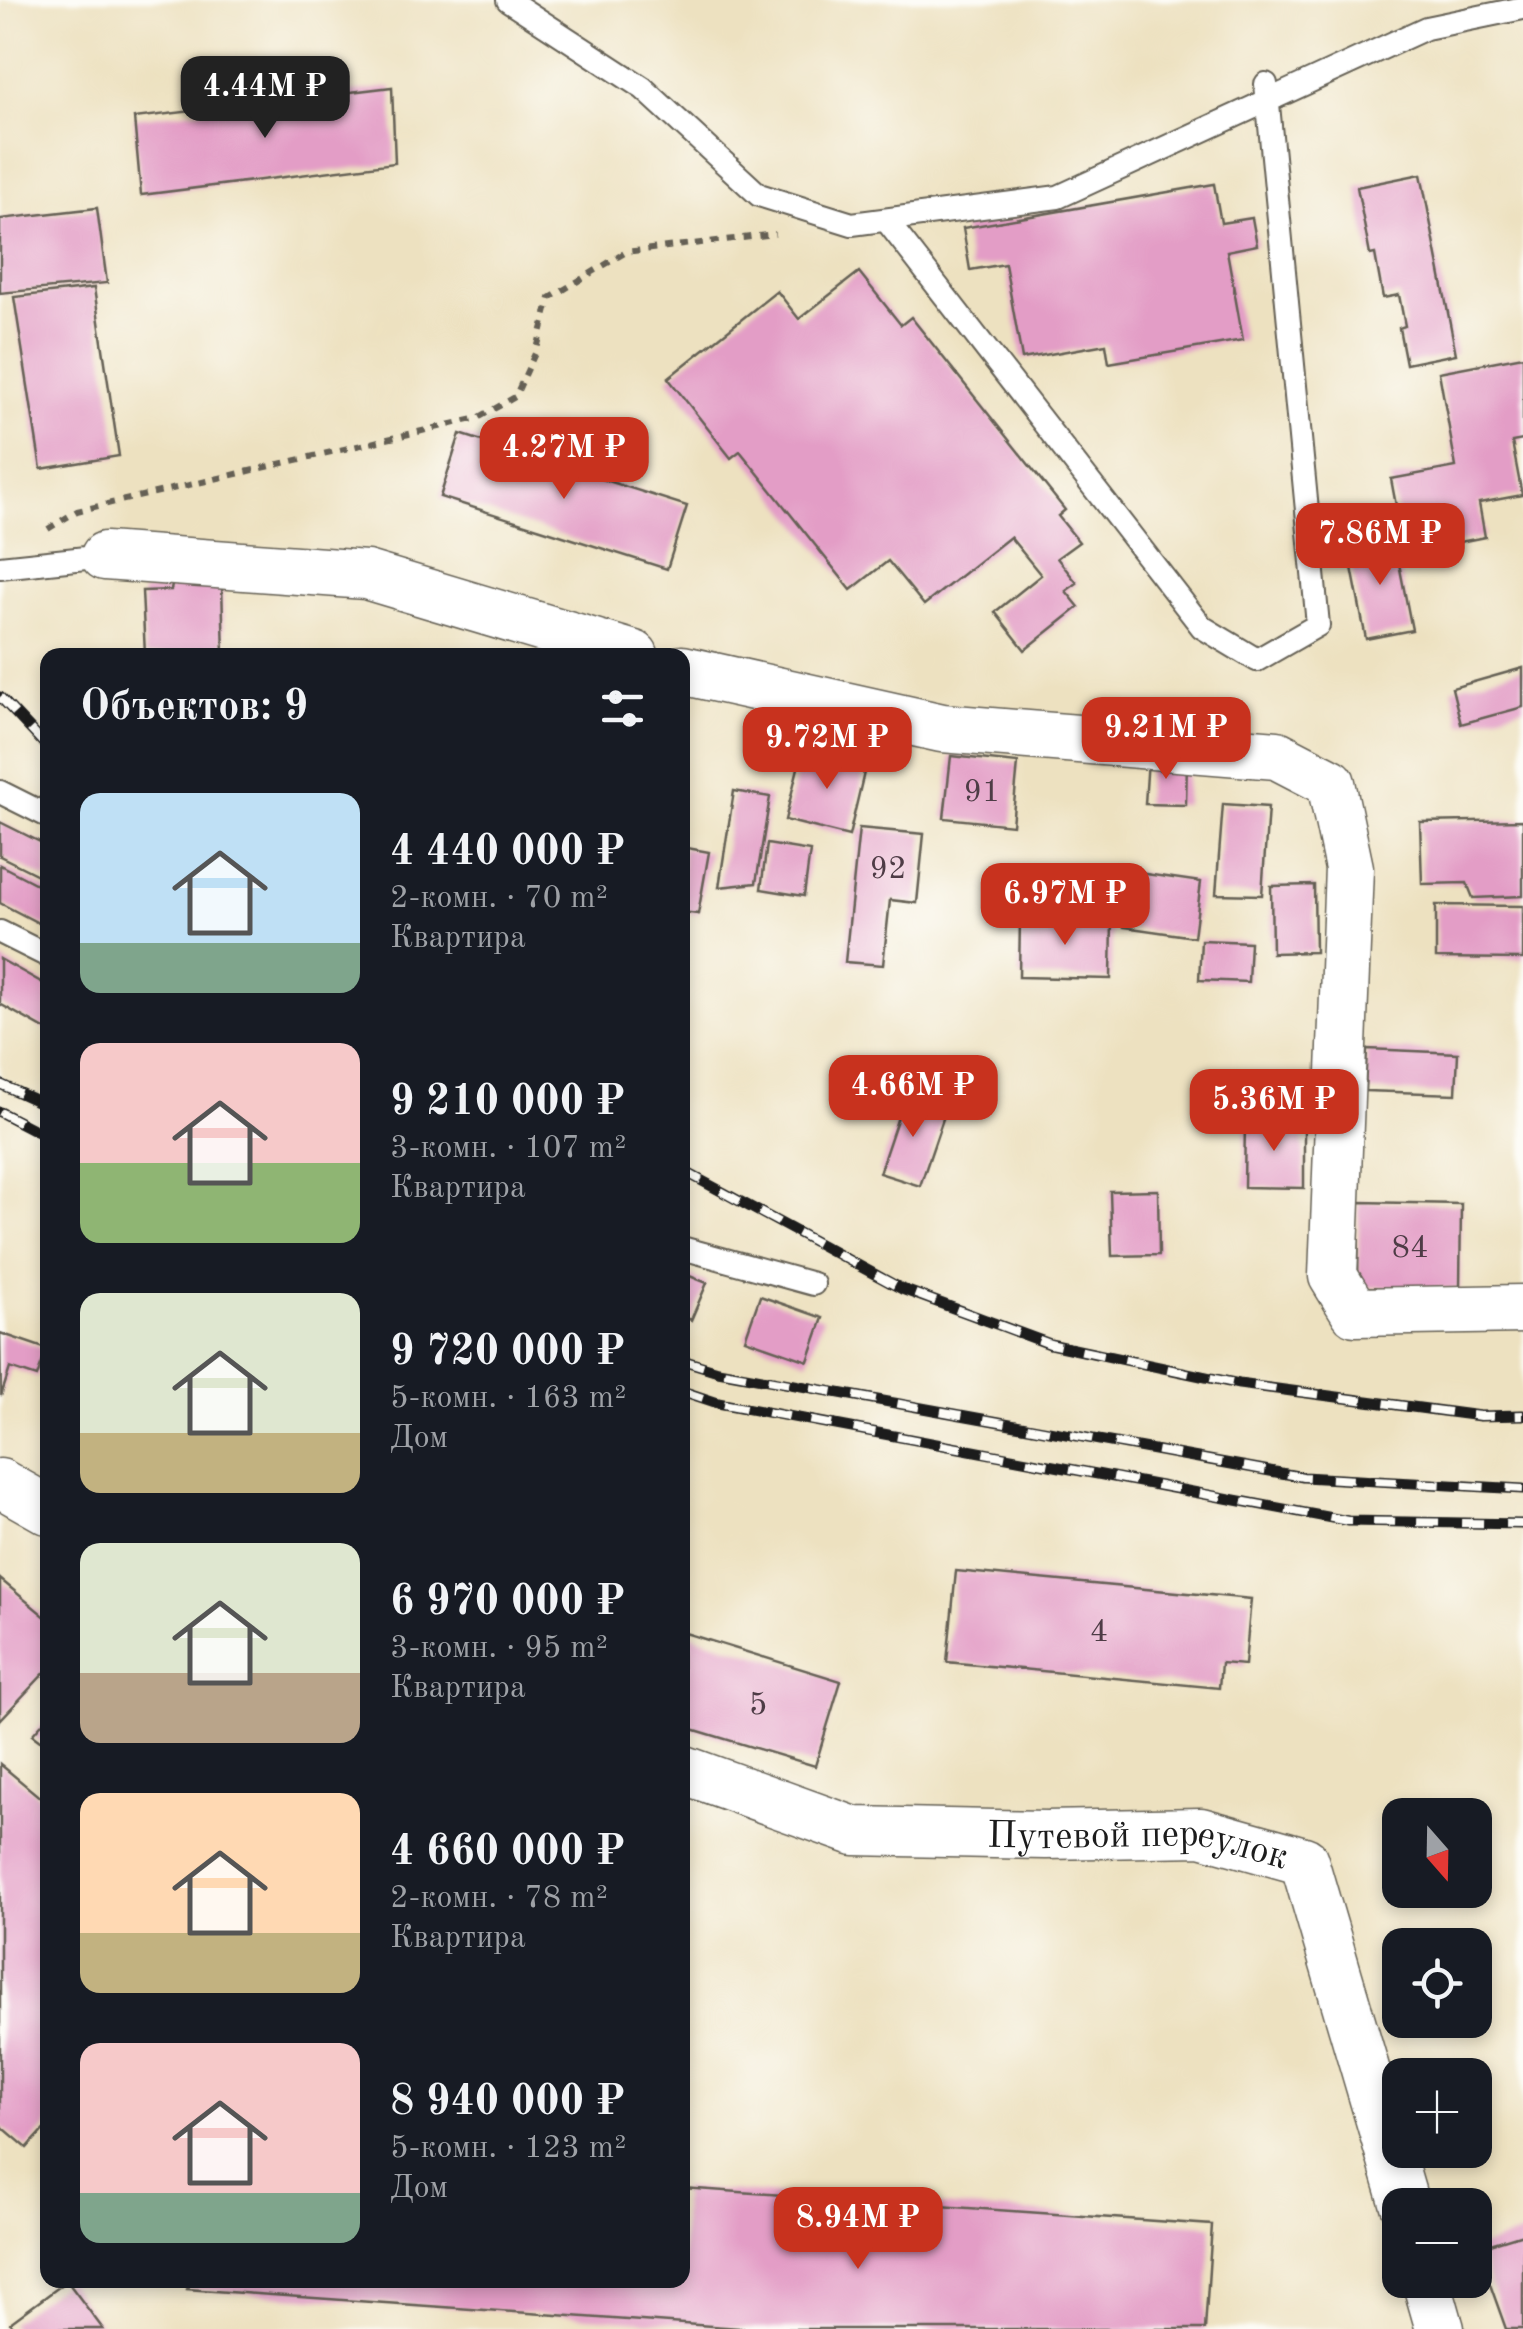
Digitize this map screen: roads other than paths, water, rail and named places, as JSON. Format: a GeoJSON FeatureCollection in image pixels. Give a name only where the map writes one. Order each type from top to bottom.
{"type":"FeatureCollection","features":[{"type":"Feature","properties":{"kind":"street"},"geometry":{"type":"LineString","coordinates":[[106,556],[366,574],[611,648]]}},
{"type":"Feature","properties":{"kind":"street"},"geometry":{"type":"LineString","coordinates":[[690,672],[942,728],[1276,755],[1331,783],[1349,868],[1333,1276],[1356,1312],[1523,1310]]}},
{"type":"Feature","properties":{"kind":"street"},"geometry":{"type":"LineString","coordinates":[[0,1483],[40,1506]]}},
{"type":"Feature","properties":{"kind":"street","name":"Путевой переулок"},"geometry":{"type":"LineString","coordinates":[[690,1772],[854,1831],[1046,1835],[1201,1832],[1304,1861],[1399,2188]]}},
{"type":"Feature","properties":{"kind":"street"},"geometry":{"type":"LineString","coordinates":[[1431,2298],[1440,2329]]}},
{"type":"Feature","properties":{"kind":"lane"},"geometry":{"type":"LineString","coordinates":[[508,0],[643,88],[759,195],[852,224],[1058,197],[1267,92],[1426,28],[1523,8]]}},
{"type":"Feature","properties":{"kind":"lane"},"geometry":{"type":"LineString","coordinates":[[886,220],[1202,627],[1257,660],[1318,625],[1267,92]]}},
{"type":"Feature","properties":{"kind":"lane"},"geometry":{"type":"LineString","coordinates":[[0,567],[106,556]]}},
{"type":"Feature","properties":{"kind":"lane"},"geometry":{"type":"LineString","coordinates":[[0,792],[40,812]]}},
{"type":"Feature","properties":{"kind":"lane"},"geometry":{"type":"LineString","coordinates":[[0,932],[40,952]]}},
{"type":"Feature","properties":{"kind":"lane"},"geometry":{"type":"LineString","coordinates":[[690,1250],[813,1284]]}},
{"type":"Feature","properties":{"kind":"railway"},"geometry":{"type":"LineString","coordinates":[[0,697],[40,740]]}},
{"type":"Feature","properties":{"kind":"railway"},"geometry":{"type":"LineString","coordinates":[[0,1084],[40,1102]]}},
{"type":"Feature","properties":{"kind":"railway"},"geometry":{"type":"LineString","coordinates":[[0,1112],[40,1133]]}},
{"type":"Feature","properties":{"kind":"railway"},"geometry":{"type":"LineString","coordinates":[[690,1174],[902,1289],[1050,1344],[1239,1384],[1480,1416],[1523,1415]]}},
{"type":"Feature","properties":{"kind":"railway"},"geometry":{"type":"LineString","coordinates":[[690,1362],[718,1371],[1303,1477],[1523,1489]]}},
{"type":"Feature","properties":{"kind":"railway"},"geometry":{"type":"LineString","coordinates":[[690,1394],[718,1403],[1348,1521],[1523,1524]]}}]}
